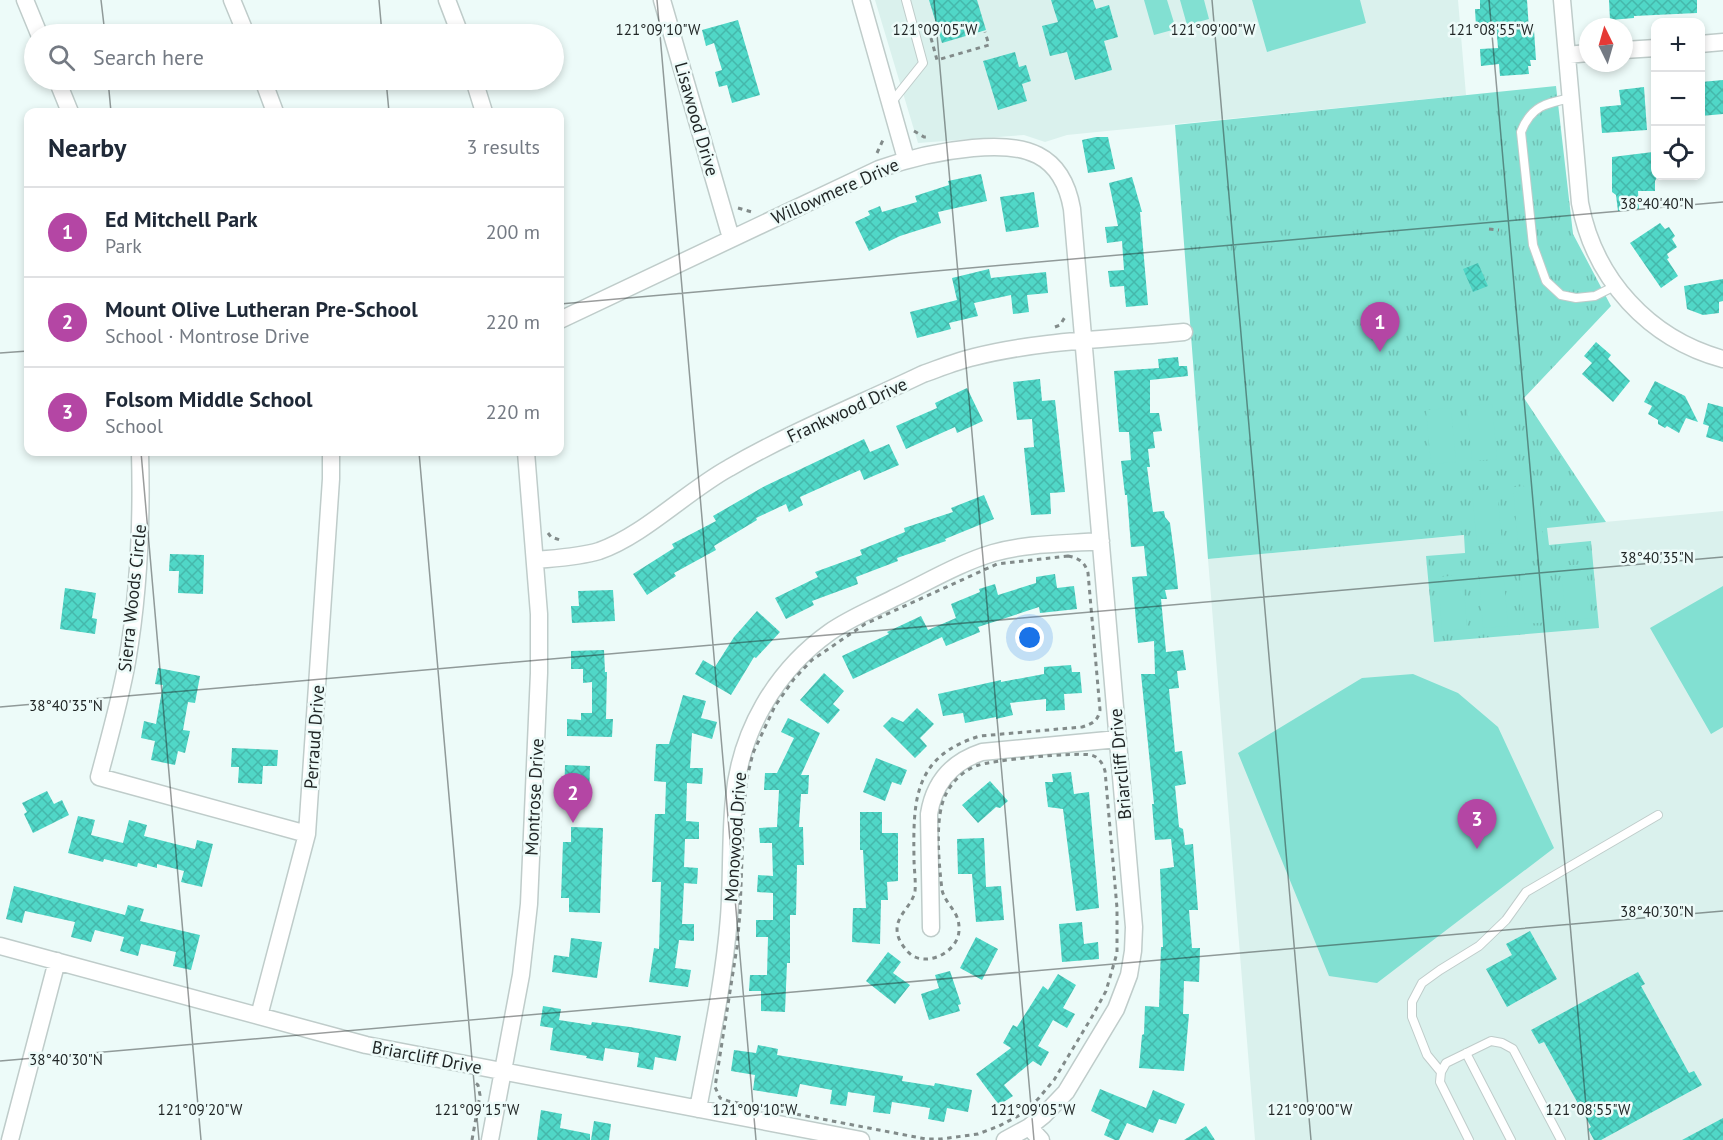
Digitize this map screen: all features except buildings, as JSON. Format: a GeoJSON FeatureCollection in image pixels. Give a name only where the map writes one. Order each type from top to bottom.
{"type":"FeatureCollection","features":[{"type":"Feature","properties":{"kind":"street"},"geometry":{"type":"LineString","coordinates":[[25,0],[35,24]]}},
{"type":"Feature","properties":{"kind":"street"},"geometry":{"type":"LineString","coordinates":[[232,0],[242,24]]}},
{"type":"Feature","properties":{"kind":"street"},"geometry":{"type":"LineString","coordinates":[[447,0],[456,24]]}},
{"type":"Feature","properties":{"kind":"street","name":"Lisawood Drive"},"geometry":{"type":"LineString","coordinates":[[662,0],[731,238]]}},
{"type":"Feature","properties":{"kind":"street"},"geometry":{"type":"LineString","coordinates":[[861,0],[906,159]]}},
{"type":"Feature","properties":{"kind":"street"},"geometry":{"type":"LineString","coordinates":[[1562,0],[1582,216],[1596,254],[1615,286],[1644,318],[1665,334],[1688,347],[1723,360]]}},
{"type":"Feature","properties":{"kind":"street"},"geometry":{"type":"LineString","coordinates":[[1705,44],[1723,42]]}},
{"type":"Feature","properties":{"kind":"street"},"geometry":{"type":"LineString","coordinates":[[1633,49],[1651,48]]}},
{"type":"Feature","properties":{"kind":"street"},"geometry":{"type":"LineString","coordinates":[[1567,55],[1579,54]]}},
{"type":"Feature","properties":{"kind":"street"},"geometry":{"type":"LineString","coordinates":[[61,90],[68,108]]}},
{"type":"Feature","properties":{"kind":"street"},"geometry":{"type":"LineString","coordinates":[[267,90],[274,108]]}},
{"type":"Feature","properties":{"kind":"street"},"geometry":{"type":"LineString","coordinates":[[477,90],[483,108]]}},
{"type":"Feature","properties":{"kind":"street","name":"Willowmere Drive"},"geometry":{"type":"LineString","coordinates":[[564,318],[879,169],[906,159],[961,149],[1008,146],[1039,156],[1056,170],[1067,188],[1072,209],[1083,342]]}},
{"type":"Feature","properties":{"kind":"street","name":"Frankwood Drive"},"geometry":{"type":"LineString","coordinates":[[536,560],[586,554],[611,546],[637,532],[694,489],[728,468],[922,374],[974,357],[1013,348],[1184,332]]}},
{"type":"Feature","properties":{"kind":"street","name":"Briarcliff Drive"},"geometry":{"type":"LineString","coordinates":[[1005,1140],[1029,1127],[1052,1108],[1066,1092],[1116,1009],[1128,975],[1134,927],[1083,342]]}},
{"type":"Feature","properties":{"kind":"street","name":"Sierra Woods Circle"},"geometry":{"type":"LineString","coordinates":[[140,456],[142,505],[136,595],[127,661],[99,777],[307,834]]}},
{"type":"Feature","properties":{"kind":"street","name":"Perraud Drive"},"geometry":{"type":"LineString","coordinates":[[259,1016],[307,834],[331,456]]}},
{"type":"Feature","properties":{"kind":"street","name":"Montrose Drive"},"geometry":{"type":"LineString","coordinates":[[490,1140],[521,975],[529,904],[539,673],[539,614],[526,456]]}},
{"type":"Feature","properties":{"kind":"street","name":"Monowood Drive"},"geometry":{"type":"LineString","coordinates":[[698,1109],[724,969],[737,776],[742,753],[755,720],[780,680],[813,645],[852,618],[979,558],[1021,548],[1101,541]]}},
{"type":"Feature","properties":{"kind":"street"},"geometry":{"type":"LineString","coordinates":[[931,928],[929,814],[939,783],[953,767],[972,755],[993,750],[1118,739]]}},
{"type":"Feature","properties":{"kind":"street","name":"Briarcliff Drive"},"geometry":{"type":"LineString","coordinates":[[0,946],[366,1045],[861,1140]]}},
{"type":"Feature","properties":{"kind":"street"},"geometry":{"type":"LineString","coordinates":[[7,1132],[57,961]]}},
{"type":"Feature","properties":{"kind":"street"},"geometry":{"type":"LineString","coordinates":[[1029,1127],[1041,1140]]}},
{"type":"Feature","properties":{"kind":"lane"},"geometry":{"type":"LineString","coordinates":[[890,104],[923,63],[906,0]]}},
{"type":"Feature","properties":{"kind":"lane"},"geometry":{"type":"LineString","coordinates":[[1571,98],[1536,109],[1526,120],[1521,132],[1533,245],[1546,281],[1561,295],[1576,298],[1595,296],[1615,286]]}},
{"type":"Feature","properties":{"kind":"lane"},"geometry":{"type":"LineString","coordinates":[[1441,1072],[1427,1055],[1412,1017],[1412,1002],[1422,983],[1479,946],[1495,932],[1526,892],[1658,815]]}},
{"type":"Feature","properties":{"kind":"lane"},"geometry":{"type":"LineString","coordinates":[[1469,1140],[1440,1082],[1441,1072],[1446,1063],[1491,1041],[1502,1043],[1513,1049],[1561,1140]]}},
{"type":"Feature","properties":{"kind":"lane"},"geometry":{"type":"LineString","coordinates":[[1466,1053],[1511,1140]]}},
{"type":"Feature","properties":{"kind":"path"},"geometry":{"type":"LineString","coordinates":[[931,38],[937,60],[989,45],[985,32]]}},
{"type":"Feature","properties":{"kind":"path"},"geometry":{"type":"LineString","coordinates":[[875,155],[883,143],[883,135]]}},
{"type":"Feature","properties":{"kind":"path"},"geometry":{"type":"LineString","coordinates":[[919,135],[932,137]]}},
{"type":"Feature","properties":{"kind":"path"},"geometry":{"type":"LineString","coordinates":[[732,201],[737,208],[751,212],[762,208]]}},
{"type":"Feature","properties":{"kind":"path"},"geometry":{"type":"LineString","coordinates":[[1489,229],[1499,230]]}},
{"type":"Feature","properties":{"kind":"path"},"geometry":{"type":"LineString","coordinates":[[1050,329],[1060,325],[1065,317],[1065,307]]}},
{"type":"Feature","properties":{"kind":"path"},"geometry":{"type":"LineString","coordinates":[[546,530],[551,537],[560,541],[569,540]]}},
{"type":"Feature","properties":{"kind":"path"},"geometry":{"type":"LineString","coordinates":[[472,1081],[478,1085],[480,1095],[472,1140]]}},
{"type":"Feature","properties":{"kind":"shaded area"},"geometry":{"type":"Polygon","coordinates":[[[875,0],[1458,0],[1466,95],[1067,135],[1045,142],[1024,135],[918,143],[875,0]]]}},
{"type":"Feature","properties":{"kind":"shaded area"},"geometry":{"type":"Polygon","coordinates":[[[1723,511],[1723,1140],[1255,1140],[1208,559],[1723,511]]]}},
{"type":"Feature","properties":{"kind":"green space"},"geometry":{"type":"Polygon","coordinates":[[[1144,0],[1167,0],[1176,29],[1154,35],[1144,0]]]}},
{"type":"Feature","properties":{"kind":"green space"},"geometry":{"type":"Polygon","coordinates":[[[1180,0],[1204,0],[1209,19],[1187,25],[1180,0]]]}},
{"type":"Feature","properties":{"kind":"green space"},"geometry":{"type":"Polygon","coordinates":[[[1252,0],[1360,0],[1366,23],[1267,52],[1252,0]]]}},
{"type":"Feature","properties":{"kind":"green space"},"geometry":{"type":"Polygon","coordinates":[[[1556,86],[1573,234],[1611,306],[1524,398],[1606,522],[1547,528],[1549,545],[1591,541],[1599,628],[1434,642],[1426,556],[1465,553],[1464,535],[1208,559],[1175,125],[1556,86]]]}},
{"type":"Feature","properties":{"kind":"green space"},"geometry":{"type":"Polygon","coordinates":[[[1492,404],[1497,459],[1472,461],[1467,406],[1492,404]]]}},
{"type":"Feature","properties":{"kind":"green space"},"geometry":{"type":"Polygon","coordinates":[[[1451,408],[1456,462],[1431,464],[1426,410],[1451,408]]]}},
{"type":"Feature","properties":{"kind":"green space"},"geometry":{"type":"Polygon","coordinates":[[[1538,485],[1543,539],[1518,542],[1513,487],[1538,485]]]}},
{"type":"Feature","properties":{"kind":"green space"},"geometry":{"type":"Polygon","coordinates":[[[1497,489],[1502,543],[1477,545],[1472,491],[1497,489]]]}},
{"type":"Feature","properties":{"kind":"green space"},"geometry":{"type":"Polygon","coordinates":[[[1586,564],[1591,618],[1566,621],[1561,566],[1586,564]]]}},
{"type":"Feature","properties":{"kind":"green space"},"geometry":{"type":"Polygon","coordinates":[[[1545,568],[1550,622],[1525,624],[1520,570],[1545,568]]]}},
{"type":"Feature","properties":{"kind":"green space"},"geometry":{"type":"Polygon","coordinates":[[[1503,571],[1508,626],[1483,628],[1479,574],[1503,571]]]}},
{"type":"Feature","properties":{"kind":"green space"},"geometry":{"type":"Polygon","coordinates":[[[1463,575],[1467,629],[1442,631],[1438,577],[1463,575]]]}},
{"type":"Feature","properties":{"kind":"green space"},"geometry":{"type":"Polygon","coordinates":[[[1723,586],[1723,727],[1711,734],[1650,628],[1723,586]]]}},
{"type":"Feature","properties":{"kind":"green space"},"geometry":{"type":"Polygon","coordinates":[[[1413,674],[1458,693],[1498,727],[1554,848],[1377,983],[1329,976],[1238,753],[1362,678],[1413,674]]]}},
{"type":"Feature","properties":{"kind":"place","name":"Ed Mitchell Park"},"geometry":{"type":"Point","coordinates":[1380,352]}},
{"type":"Feature","properties":{"kind":"place","name":"Mount Olive Lutheran Pre-School"},"geometry":{"type":"Point","coordinates":[573,823]}},
{"type":"Feature","properties":{"kind":"place","name":"Folsom Middle School"},"geometry":{"type":"Point","coordinates":[1477,849]}}]}
